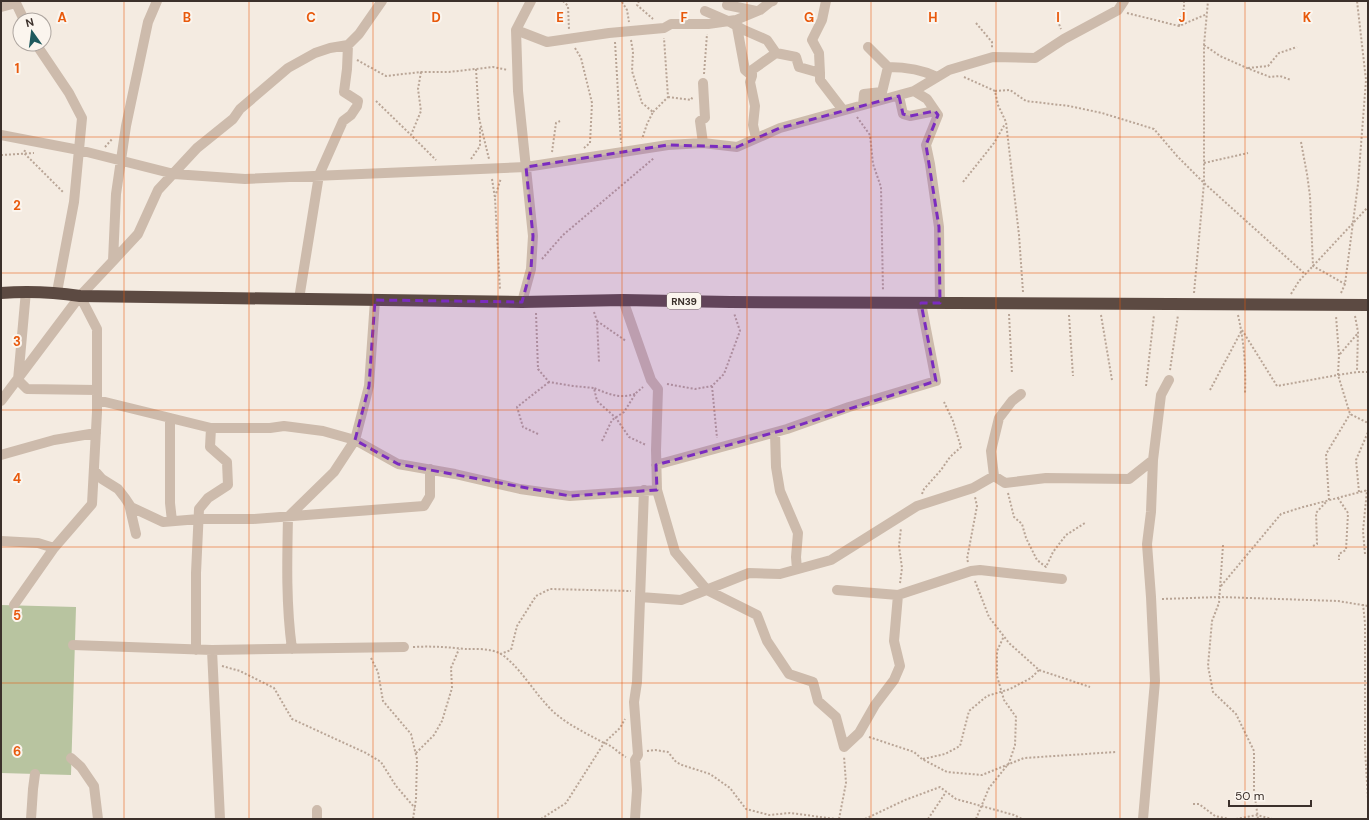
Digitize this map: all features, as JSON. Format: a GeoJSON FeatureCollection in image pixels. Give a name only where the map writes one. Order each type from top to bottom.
{"type":"FeatureCollection","features":[{"type":"Feature","properties":{"kind":"highway","name":"RN39"},"geometry":{"type":"LineString","coordinates":[[1,293],[26,291],[58,292],[80,296],[501,302],[623,300],[730,302],[1368,305]]}},
{"type":"Feature","properties":{"kind":"street"},"geometry":{"type":"LineString","coordinates":[[113,262],[116,194],[126,126],[148,22],[157,1]]}},
{"type":"Feature","properties":{"kind":"street"},"geometry":{"type":"LineString","coordinates":[[299,299],[319,175],[343,120],[352,115],[358,106],[358,101],[344,92],[347,68],[347,50],[382,1]]}},
{"type":"Feature","properties":{"kind":"street"},"geometry":{"type":"LineString","coordinates":[[522,302],[531,269],[533,236],[518,90],[516,30],[531,1]]}},
{"type":"Feature","properties":{"kind":"street"},"geometry":{"type":"LineString","coordinates":[[516,30],[547,42],[615,32],[664,28],[671,24],[733,24],[736,20],[773,1]]}},
{"type":"Feature","properties":{"kind":"street"},"geometry":{"type":"LineString","coordinates":[[826,1],[822,20],[812,40],[819,53],[820,80],[847,109]]}},
{"type":"Feature","properties":{"kind":"street"},"geometry":{"type":"LineString","coordinates":[[1,135],[97,154],[174,174],[244,179],[526,167],[668,145],[703,143],[738,147],[780,128],[914,91],[949,70],[993,57],[1035,58],[1064,39],[1118,10],[1124,1]]}},
{"type":"Feature","properties":{"kind":"street"},"geometry":{"type":"LineString","coordinates":[[1,8],[15,2],[20,12]]}},
{"type":"Feature","properties":{"kind":"street"},"geometry":{"type":"LineString","coordinates":[[727,5],[756,11]]}},
{"type":"Feature","properties":{"kind":"street"},"geometry":{"type":"LineString","coordinates":[[704,12],[767,40],[776,53],[796,57],[799,67],[820,73]]}},
{"type":"Feature","properties":{"kind":"street"},"geometry":{"type":"LineString","coordinates":[[733,24],[745,70],[752,76]]}},
{"type":"Feature","properties":{"kind":"street"},"geometry":{"type":"LineString","coordinates":[[868,47],[888,67],[905,67],[927,72],[937,77]]}},
{"type":"Feature","properties":{"kind":"street"},"geometry":{"type":"LineString","coordinates":[[1,401],[6,389],[18,380],[80,296],[138,234],[158,190],[197,148],[233,119],[240,109],[288,68],[315,53],[330,48],[347,50]]}},
{"type":"Feature","properties":{"kind":"street"},"geometry":{"type":"LineString","coordinates":[[41,52],[69,93],[82,118],[74,202],[58,292]]}},
{"type":"Feature","properties":{"kind":"street"},"geometry":{"type":"LineString","coordinates":[[756,138],[753,125],[755,106],[750,82],[752,70],[776,53]]}},
{"type":"Feature","properties":{"kind":"street"},"geometry":{"type":"LineString","coordinates":[[863,105],[864,94],[882,92],[888,67]]}},
{"type":"Feature","properties":{"kind":"street"},"geometry":{"type":"LineString","coordinates":[[703,83],[705,118],[700,121],[703,143]]}},
{"type":"Feature","properties":{"kind":"street"},"geometry":{"type":"LineString","coordinates":[[914,91],[927,99],[938,115],[926,145],[939,227],[940,303]]}},
{"type":"Feature","properties":{"kind":"street"},"geometry":{"type":"LineString","coordinates":[[899,96],[903,114],[910,116],[935,111]]}},
{"type":"Feature","properties":{"kind":"street"},"geometry":{"type":"LineString","coordinates":[[18,380],[26,291]]}},
{"type":"Feature","properties":{"kind":"street"},"geometry":{"type":"LineString","coordinates":[[14,605],[54,548],[92,504],[96,433],[97,329],[80,296]]}},
{"type":"Feature","properties":{"kind":"street"},"geometry":{"type":"LineString","coordinates":[[292,649],[288,622],[286,570],[288,517],[334,472],[355,440],[369,386],[375,300]]}},
{"type":"Feature","properties":{"kind":"street"},"geometry":{"type":"LineString","coordinates":[[623,300],[642,350],[651,380],[658,389],[656,450],[657,490],[675,552],[707,590],[757,615],[767,641],[789,674],[813,682],[818,701],[836,717],[844,747],[859,733],[875,705],[894,680],[900,666],[894,641],[898,595]]}},
{"type":"Feature","properties":{"kind":"street"},"geometry":{"type":"LineString","coordinates":[[656,465],[775,433],[848,407],[936,381],[921,303]]}},
{"type":"Feature","properties":{"kind":"street"},"geometry":{"type":"LineString","coordinates":[[18,380],[27,389],[97,395],[170,418],[211,428],[270,428],[284,426],[323,431],[355,440],[398,464],[455,474],[520,489],[570,496],[657,490]]}},
{"type":"Feature","properties":{"kind":"street"},"geometry":{"type":"LineString","coordinates":[[1143,819],[1155,681],[1147,544],[1151,512],[1153,460],[1161,395],[1169,380]]}},
{"type":"Feature","properties":{"kind":"street"},"geometry":{"type":"LineString","coordinates":[[994,476],[991,451],[999,418],[1012,401],[1021,394]]}},
{"type":"Feature","properties":{"kind":"street"},"geometry":{"type":"LineString","coordinates":[[170,418],[170,503],[172,521]]}},
{"type":"Feature","properties":{"kind":"street"},"geometry":{"type":"LineString","coordinates":[[196,650],[196,573],[199,509],[208,498],[228,485],[227,462],[210,447],[211,428]]}},
{"type":"Feature","properties":{"kind":"street"},"geometry":{"type":"LineString","coordinates":[[1,455],[54,440],[96,433]]}},
{"type":"Feature","properties":{"kind":"street"},"geometry":{"type":"LineString","coordinates":[[775,433],[776,467],[780,491],[798,533],[796,557],[797,569]]}},
{"type":"Feature","properties":{"kind":"street"},"geometry":{"type":"LineString","coordinates":[[994,476],[1005,483],[1046,478],[1129,478],[1153,460]]}},
{"type":"Feature","properties":{"kind":"street"},"geometry":{"type":"LineString","coordinates":[[94,470],[102,479],[118,489],[132,507],[163,522],[199,519],[253,519],[288,517],[424,506],[430,496],[430,469]]}},
{"type":"Feature","properties":{"kind":"street"},"geometry":{"type":"LineString","coordinates":[[640,594],[681,600],[748,573],[780,574],[831,560],[917,506],[973,488],[994,476]]}},
{"type":"Feature","properties":{"kind":"street"},"geometry":{"type":"LineString","coordinates":[[635,819],[637,790],[635,760],[638,755],[634,702],[637,682],[644,490]]}},
{"type":"Feature","properties":{"kind":"street"},"geometry":{"type":"LineString","coordinates":[[129,504],[136,534]]}},
{"type":"Feature","properties":{"kind":"street"},"geometry":{"type":"LineString","coordinates":[[1,541],[38,543],[54,548]]}},
{"type":"Feature","properties":{"kind":"street"},"geometry":{"type":"LineString","coordinates":[[837,590],[898,595],[972,571],[980,570],[1062,579]]}},
{"type":"Feature","properties":{"kind":"street"},"geometry":{"type":"LineString","coordinates":[[73,644],[196,650],[404,647]]}},
{"type":"Feature","properties":{"kind":"street"},"geometry":{"type":"LineString","coordinates":[[212,650],[220,819]]}},
{"type":"Feature","properties":{"kind":"street"},"geometry":{"type":"LineString","coordinates":[[71,758],[81,767],[94,786],[98,819]]}},
{"type":"Feature","properties":{"kind":"street"},"geometry":{"type":"LineString","coordinates":[[31,819],[35,774]]}},
{"type":"Feature","properties":{"kind":"path"},"geometry":{"type":"LineString","coordinates":[[563,1],[568,6],[569,39],[581,58],[592,103],[590,143],[568,161]]}},
{"type":"Feature","properties":{"kind":"path"},"geometry":{"type":"LineString","coordinates":[[635,150],[642,139],[653,112],[668,97],[664,28],[637,5],[639,1]]}},
{"type":"Feature","properties":{"kind":"path"},"geometry":{"type":"LineString","coordinates":[[1179,26],[1184,8],[1184,1]]}},
{"type":"Feature","properties":{"kind":"path"},"geometry":{"type":"LineString","coordinates":[[1193,304],[1204,183],[1204,45],[1208,1]]}},
{"type":"Feature","properties":{"kind":"path"},"geometry":{"type":"LineString","coordinates":[[1357,1],[1367,80],[1358,184],[1345,284],[1335,305],[1339,355],[1338,375],[1350,414],[1368,423]]}},
{"type":"Feature","properties":{"kind":"path"},"geometry":{"type":"LineString","coordinates":[[622,2],[627,10],[633,52],[632,71],[642,103],[653,112]]}},
{"type":"Feature","properties":{"kind":"path"},"geometry":{"type":"LineString","coordinates":[[1118,10],[1179,26],[1207,14]]}},
{"type":"Feature","properties":{"kind":"path"},"geometry":{"type":"LineString","coordinates":[[976,23],[992,42],[993,57]]}},
{"type":"Feature","properties":{"kind":"path"},"geometry":{"type":"LineString","coordinates":[[668,97],[691,100],[703,83],[708,24]]}},
{"type":"Feature","properties":{"kind":"path"},"geometry":{"type":"LineString","coordinates":[[615,32],[621,152]]}},
{"type":"Feature","properties":{"kind":"path"},"geometry":{"type":"LineString","coordinates":[[1204,45],[1220,56],[1247,68],[1270,77],[1280,76],[1291,80]]}},
{"type":"Feature","properties":{"kind":"path"},"geometry":{"type":"LineString","coordinates":[[1247,68],[1268,66],[1280,53],[1297,47]]}},
{"type":"Feature","properties":{"kind":"path"},"geometry":{"type":"LineString","coordinates":[[347,50],[386,76],[421,72],[450,72],[493,67],[517,72]]}},
{"type":"Feature","properties":{"kind":"path"},"geometry":{"type":"LineString","coordinates":[[462,170],[480,146],[476,69]]}},
{"type":"Feature","properties":{"kind":"path"},"geometry":{"type":"LineString","coordinates":[[949,70],[995,91],[1010,90],[1026,101],[1069,106],[1102,113],[1154,129],[1177,156],[1204,183],[1305,274]]}},
{"type":"Feature","properties":{"kind":"path"},"geometry":{"type":"LineString","coordinates":[[412,135],[421,111],[418,89],[421,72]]}},
{"type":"Feature","properties":{"kind":"path"},"geometry":{"type":"LineString","coordinates":[[995,91],[998,105],[1006,123],[1019,235],[1023,303]]}},
{"type":"Feature","properties":{"kind":"path"},"geometry":{"type":"LineString","coordinates":[[376,101],[446,170]]}},
{"type":"Feature","properties":{"kind":"path"},"geometry":{"type":"LineString","coordinates":[[847,109],[870,135],[873,164],[881,187],[883,303]]}},
{"type":"Feature","properties":{"kind":"path"},"geometry":{"type":"LineString","coordinates":[[479,118],[491,168],[495,198],[501,302]]}},
{"type":"Feature","properties":{"kind":"path"},"geometry":{"type":"LineString","coordinates":[[550,163],[556,123],[560,121]]}},
{"type":"Feature","properties":{"kind":"path"},"geometry":{"type":"LineString","coordinates":[[963,182],[994,143],[1006,123]]}},
{"type":"Feature","properties":{"kind":"path"},"geometry":{"type":"LineString","coordinates":[[97,154],[126,126]]}},
{"type":"Feature","properties":{"kind":"path"},"geometry":{"type":"LineString","coordinates":[[28,140],[24,153],[74,202]]}},
{"type":"Feature","properties":{"kind":"path"},"geometry":{"type":"LineString","coordinates":[[1301,142],[1310,196],[1313,266]]}},
{"type":"Feature","properties":{"kind":"path"},"geometry":{"type":"LineString","coordinates":[[531,269],[548,254],[563,236],[668,145]]}},
{"type":"Feature","properties":{"kind":"path"},"geometry":{"type":"LineString","coordinates":[[1204,163],[1248,153]]}},
{"type":"Feature","properties":{"kind":"path"},"geometry":{"type":"LineString","coordinates":[[495,198],[504,168]]}},
{"type":"Feature","properties":{"kind":"path"},"geometry":{"type":"LineString","coordinates":[[1284,305],[1305,274],[1368,207]]}},
{"type":"Feature","properties":{"kind":"path"},"geometry":{"type":"LineString","coordinates":[[1313,266],[1345,284]]}},
{"type":"Feature","properties":{"kind":"path"},"geometry":{"type":"LineString","coordinates":[[591,301],[597,321],[599,362]]}},
{"type":"Feature","properties":{"kind":"path"},"geometry":{"type":"LineString","coordinates":[[536,302],[538,369],[549,382],[594,388],[611,395],[628,396],[636,393]]}},
{"type":"Feature","properties":{"kind":"path"},"geometry":{"type":"LineString","coordinates":[[602,441],[612,420],[624,412],[636,393],[651,380],[695,389],[712,386],[724,374],[740,332],[730,302]]}},
{"type":"Feature","properties":{"kind":"path"},"geometry":{"type":"LineString","coordinates":[[1009,303],[1012,374]]}},
{"type":"Feature","properties":{"kind":"path"},"geometry":{"type":"LineString","coordinates":[[1068,304],[1073,376]]}},
{"type":"Feature","properties":{"kind":"path"},"geometry":{"type":"LineString","coordinates":[[1100,304],[1112,380]]}},
{"type":"Feature","properties":{"kind":"path"},"geometry":{"type":"LineString","coordinates":[[1146,386],[1155,304]]}},
{"type":"Feature","properties":{"kind":"path"},"geometry":{"type":"LineString","coordinates":[[1169,380],[1179,304]]}},
{"type":"Feature","properties":{"kind":"path"},"geometry":{"type":"LineString","coordinates":[[1235,304],[1242,330],[1246,372],[1245,393]]}},
{"type":"Feature","properties":{"kind":"path"},"geometry":{"type":"LineString","coordinates":[[1352,305],[1358,332],[1357,372]]}},
{"type":"Feature","properties":{"kind":"path"},"geometry":{"type":"LineString","coordinates":[[597,321],[642,350]]}},
{"type":"Feature","properties":{"kind":"path"},"geometry":{"type":"LineString","coordinates":[[1242,330],[1277,386],[1357,372],[1368,372]]}},
{"type":"Feature","properties":{"kind":"path"},"geometry":{"type":"LineString","coordinates":[[1210,390],[1242,330]]}},
{"type":"Feature","properties":{"kind":"path"},"geometry":{"type":"LineString","coordinates":[[1339,355],[1358,332]]}},
{"type":"Feature","properties":{"kind":"path"},"geometry":{"type":"LineString","coordinates":[[538,434],[523,427],[517,408],[549,382]]}},
{"type":"Feature","properties":{"kind":"path"},"geometry":{"type":"LineString","coordinates":[[712,386],[718,448]]}},
{"type":"Feature","properties":{"kind":"path"},"geometry":{"type":"LineString","coordinates":[[594,388],[597,401],[616,418],[629,437],[656,450]]}},
{"type":"Feature","properties":{"kind":"path"},"geometry":{"type":"LineString","coordinates":[[917,506],[924,489],[960,447],[953,421],[944,402]]}},
{"type":"Feature","properties":{"kind":"path"},"geometry":{"type":"LineString","coordinates":[[1313,546],[1317,544],[1316,513],[1327,501],[1326,454],[1350,414]]}},
{"type":"Feature","properties":{"kind":"path"},"geometry":{"type":"LineString","coordinates":[[1359,492],[1356,460],[1368,432]]}},
{"type":"Feature","properties":{"kind":"path"},"geometry":{"type":"LineString","coordinates":[[1005,483],[1014,517],[1022,524],[1026,538],[1037,560],[1046,567],[1053,552],[1066,535],[1085,523]]}},
{"type":"Feature","properties":{"kind":"path"},"geometry":{"type":"LineString","coordinates":[[973,488],[977,506],[967,559],[989,617],[1009,643],[1039,670],[1090,687]]}},
{"type":"Feature","properties":{"kind":"path"},"geometry":{"type":"LineString","coordinates":[[1220,587],[1281,514],[1367,490],[1363,531],[1365,554]]}},
{"type":"Feature","properties":{"kind":"path"},"geometry":{"type":"LineString","coordinates":[[1338,498],[1348,513],[1346,550],[1339,554],[1339,560]]}},
{"type":"Feature","properties":{"kind":"path"},"geometry":{"type":"LineString","coordinates":[[898,595],[902,568],[899,546],[901,525],[907,512]]}},
{"type":"Feature","properties":{"kind":"path"},"geometry":{"type":"LineString","coordinates":[[1223,545],[1220,597],[1212,621],[1208,666],[1213,692],[1236,714],[1254,751],[1254,790],[1258,819]]}},
{"type":"Feature","properties":{"kind":"path"},"geometry":{"type":"LineString","coordinates":[[500,654],[510,650],[517,626],[536,596],[550,589],[640,594]]}},
{"type":"Feature","properties":{"kind":"path"},"geometry":{"type":"LineString","coordinates":[[1151,597],[1163,600],[1220,597],[1338,601],[1368,606]]}},
{"type":"Feature","properties":{"kind":"path"},"geometry":{"type":"LineString","coordinates":[[1363,604],[1365,749],[1368,799]]}},
{"type":"Feature","properties":{"kind":"path"},"geometry":{"type":"LineString","coordinates":[[976,819],[989,788],[1009,763],[1015,745],[1016,717],[1004,700],[997,676],[997,651],[1004,636]]}},
{"type":"Feature","properties":{"kind":"path"},"geometry":{"type":"LineString","coordinates":[[404,647],[435,646],[491,650],[500,654],[510,662],[546,704],[562,720],[604,743],[609,744],[618,753],[627,758],[655,750],[668,752],[676,762],[710,774],[730,788],[746,809],[769,815],[790,813],[837,819],[846,783],[844,747]]}},
{"type":"Feature","properties":{"kind":"path"},"geometry":{"type":"LineString","coordinates":[[366,648],[378,672],[383,701],[411,734],[417,759],[415,808],[413,819]]}},
{"type":"Feature","properties":{"kind":"path"},"geometry":{"type":"LineString","coordinates":[[416,753],[434,735],[442,721],[452,688],[451,668],[459,648]]}},
{"type":"Feature","properties":{"kind":"path"},"geometry":{"type":"LineString","coordinates":[[213,664],[240,671],[266,683],[274,688],[292,720],[366,753],[381,762],[396,786],[415,808]]}},
{"type":"Feature","properties":{"kind":"path"},"geometry":{"type":"LineString","coordinates":[[922,759],[945,754],[960,746],[969,711],[986,696],[1010,689],[1032,678],[1039,670]]}},
{"type":"Feature","properties":{"kind":"path"},"geometry":{"type":"LineString","coordinates":[[541,819],[566,803],[604,743],[620,728],[634,702]]}},
{"type":"Feature","properties":{"kind":"path"},"geometry":{"type":"LineString","coordinates":[[859,733],[914,752],[922,759],[947,772],[982,775],[1024,758],[1116,752]]}},
{"type":"Feature","properties":{"kind":"path"},"geometry":{"type":"LineString","coordinates":[[865,819],[905,800],[940,787],[956,799],[1022,819]]}},
{"type":"Feature","properties":{"kind":"path"},"geometry":{"type":"LineString","coordinates":[[928,819],[946,791]]}},
{"type":"Feature","properties":{"kind":"path"},"geometry":{"type":"LineString","coordinates":[[1193,804],[1199,804],[1215,816],[1229,819]]}},
{"type":"Feature","properties":{"kind":"path"},"geometry":{"type":"LineString","coordinates":[[1236,819],[1258,815],[1272,819]]}},
{"type":"Feature","properties":{"kind":"highlighted area"},"geometry":{"type":"Polygon","coordinates":[[[899,96],[903,114],[910,116],[935,111],[938,115],[926,145],[939,227],[940,303],[921,303],[936,381],[787,429],[656,465],[657,490],[570,496],[398,464],[355,440],[369,386],[375,300],[522,302],[531,269],[533,236],[526,167],[668,145],[737,147],[780,128],[899,96]]]}},
{"type":"Feature","properties":{"kind":"green space"},"geometry":{"type":"Polygon","coordinates":[[[1,605],[76,607],[71,775],[1,773],[1,605]]]}}]}
